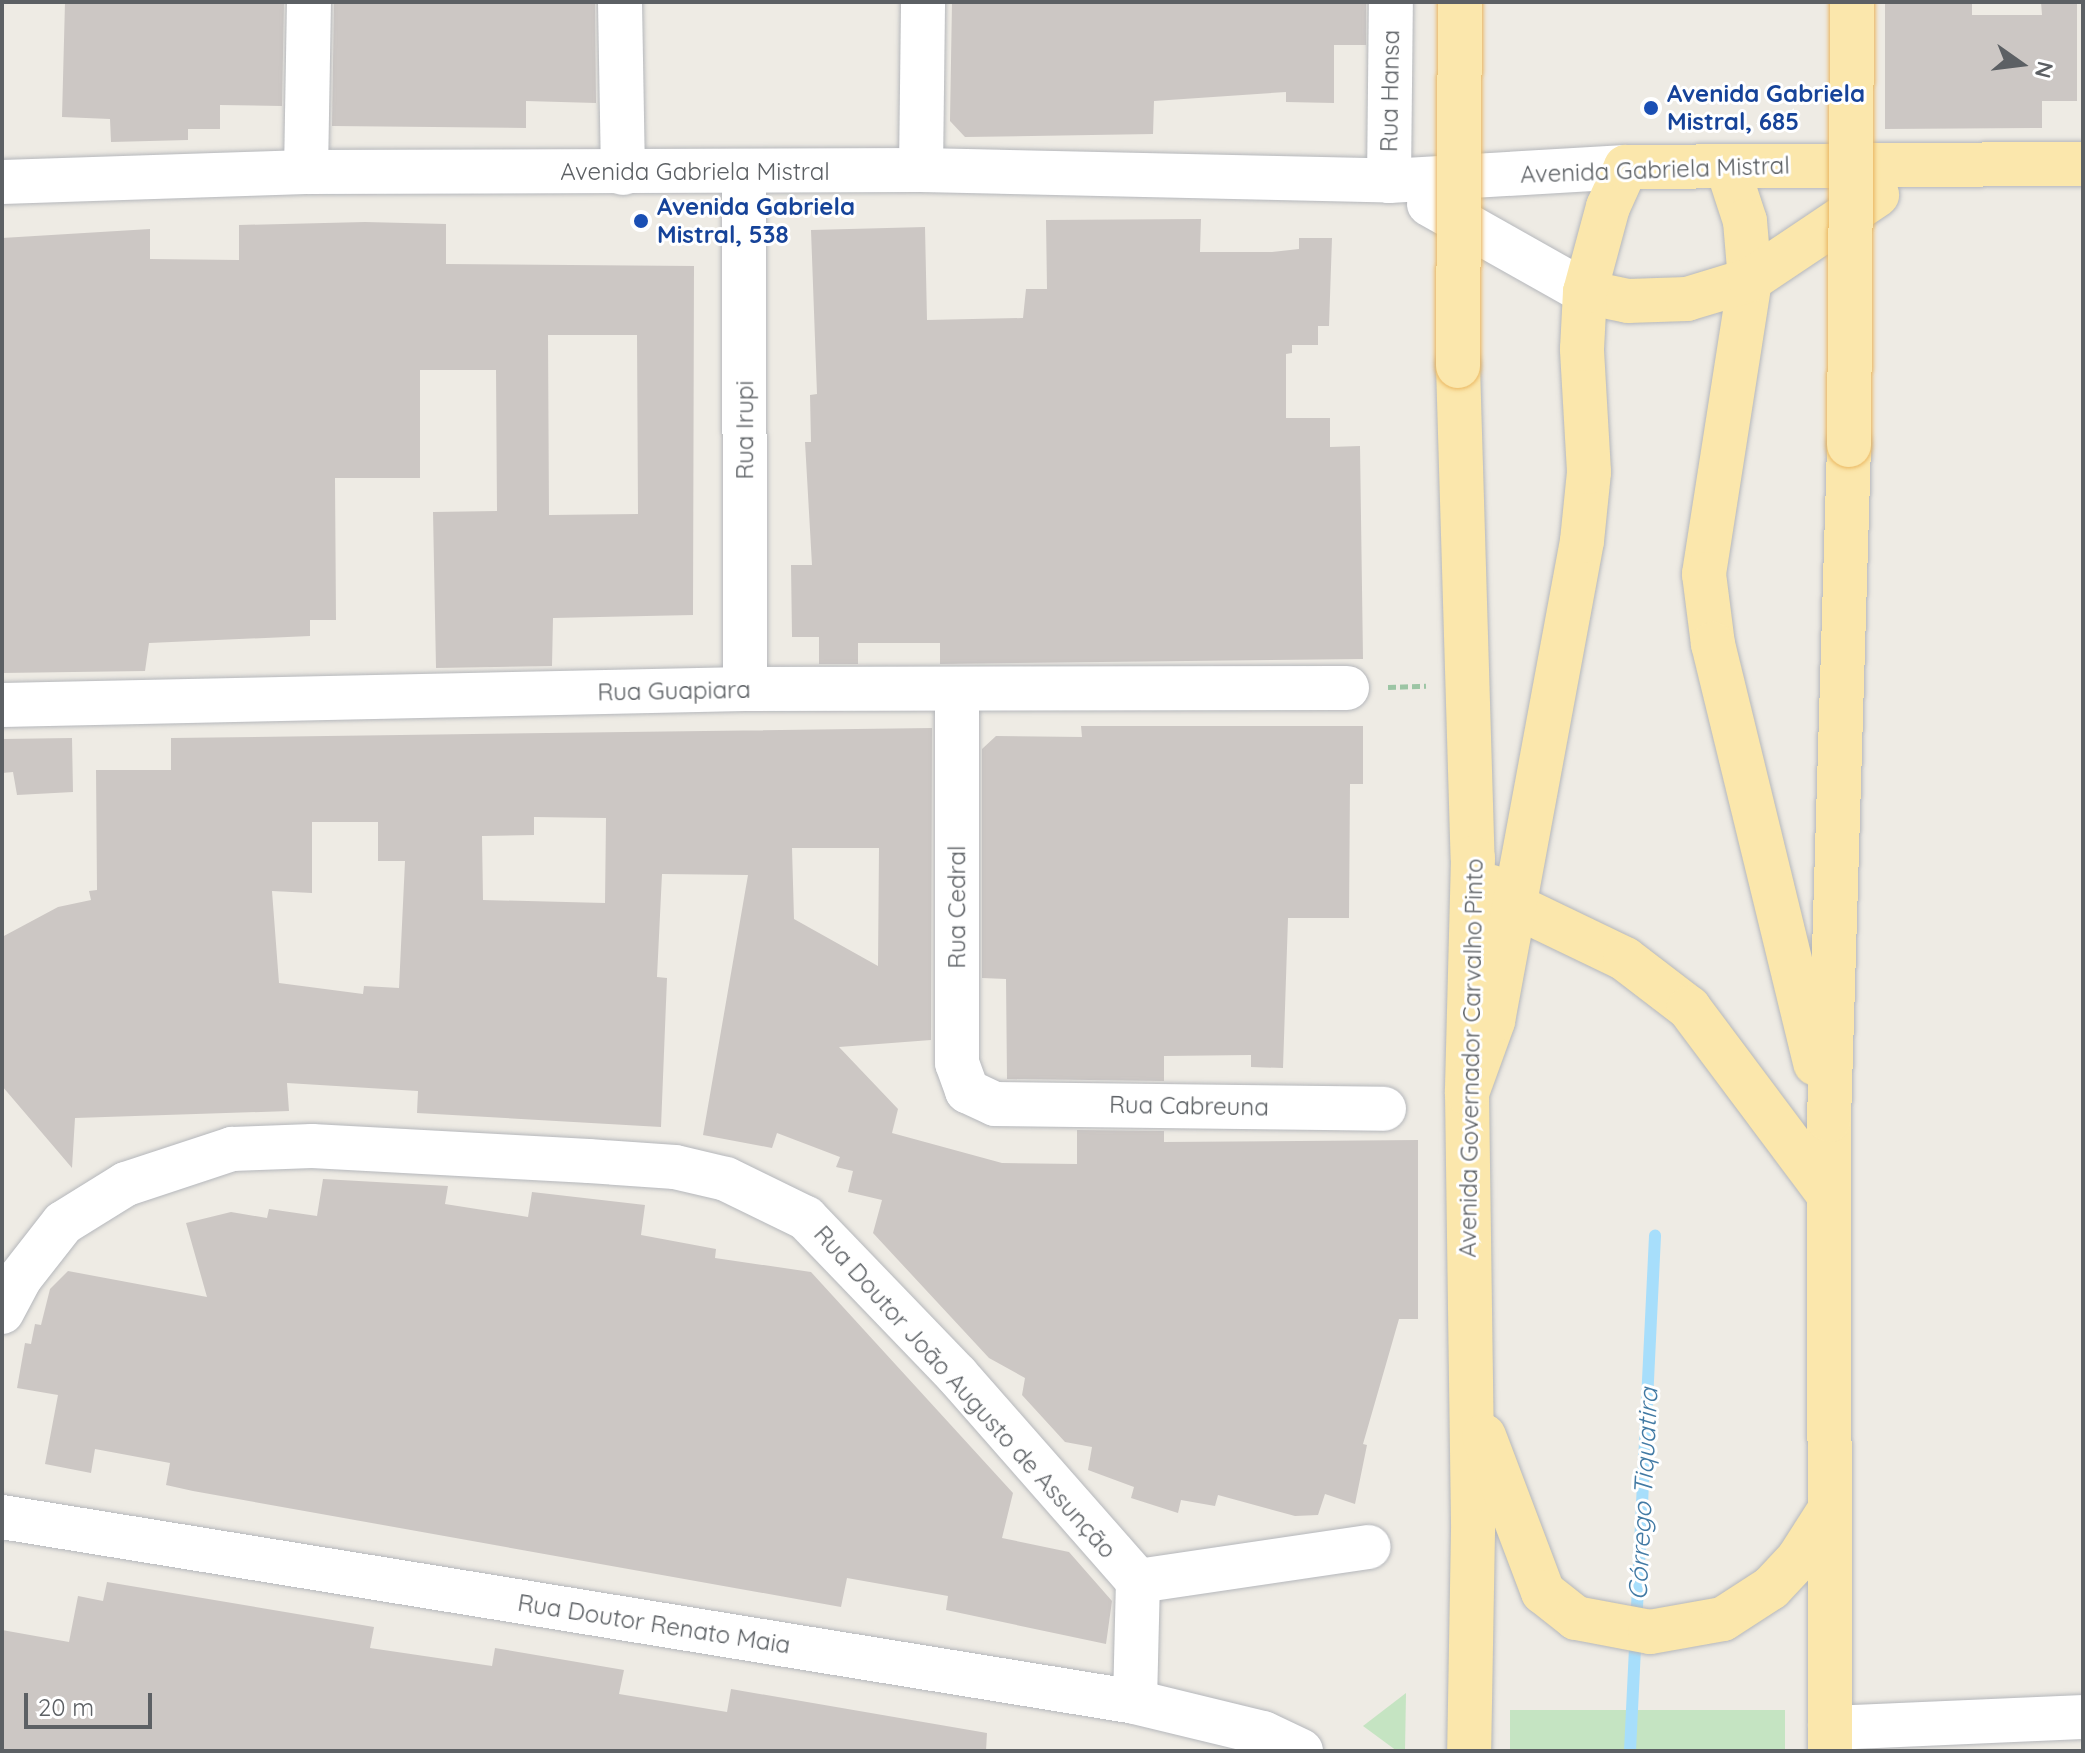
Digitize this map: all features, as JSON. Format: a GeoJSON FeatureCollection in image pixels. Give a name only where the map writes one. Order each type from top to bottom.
{"type":"FeatureCollection","features":[{"type":"Feature","properties":{"kind":"main road","name":"Avenida Governador Carvalho Pinto"},"geometry":{"type":"LineString","coordinates":[[1460,2],[1458,366],[1473,858],[1467,1093],[1471,1400],[1469,1751]]}},
{"type":"Feature","properties":{"kind":"main road"},"geometry":{"type":"LineString","coordinates":[[1830,1740],[1828,1194],[1849,445],[1852,2]]}},
{"type":"Feature","properties":{"kind":"main road","name":"Avenida Gabriela Mistral"},"geometry":{"type":"LineString","coordinates":[[1626,167],[2083,164]]}},
{"type":"Feature","properties":{"kind":"main road","name":"Avenida Gabriela Mistral"},"geometry":{"type":"LineString","coordinates":[[1585,292],[1628,301],[1687,299],[1750,280],[1922,165]]}},
{"type":"Feature","properties":{"kind":"main road"},"geometry":{"type":"LineString","coordinates":[[1727,166],[1745,221],[1750,280],[1704,574],[1713,644],[1829,1120]]}},
{"type":"Feature","properties":{"kind":"main road"},"geometry":{"type":"LineString","coordinates":[[1467,1093],[1493,1021],[1582,541],[1589,472],[1582,349],[1585,292],[1608,207],[1626,167]]}},
{"type":"Feature","properties":{"kind":"main road"},"geometry":{"type":"LineString","coordinates":[[1473,858],[1490,885],[1513,905],[1625,959],[1689,1008],[1828,1194]]}},
{"type":"Feature","properties":{"kind":"main road"},"geometry":{"type":"LineString","coordinates":[[1471,1400],[1543,1592],[1576,1618],[1650,1632],[1723,1619],[1771,1588],[1798,1559],[1830,1509]]}},
{"type":"Feature","properties":{"kind":"street"},"geometry":{"type":"LineString","coordinates":[[306,172],[309,2]]}},
{"type":"Feature","properties":{"kind":"street"},"geometry":{"type":"LineString","coordinates":[[620,2],[623,173]]}},
{"type":"Feature","properties":{"kind":"street"},"geometry":{"type":"LineString","coordinates":[[921,170],[923,2]]}},
{"type":"Feature","properties":{"kind":"street","name":"Rua Hansa"},"geometry":{"type":"LineString","coordinates":[[1389,181],[1391,2]]}},
{"type":"Feature","properties":{"kind":"street","name":"Avenida Gabriela Mistral"},"geometry":{"type":"LineString","coordinates":[[2,182],[306,172],[921,170],[1389,181],[1626,167]]}},
{"type":"Feature","properties":{"kind":"street","name":"Rua Irupi"},"geometry":{"type":"LineString","coordinates":[[744,171],[745,689]]}},
{"type":"Feature","properties":{"kind":"street","name":"Avenida Gabriela Mistral"},"geometry":{"type":"LineString","coordinates":[[1389,181],[1585,292]]}},
{"type":"Feature","properties":{"kind":"street","name":"Rua Guapiara"},"geometry":{"type":"LineString","coordinates":[[2,705],[745,689],[1347,688]]}},
{"type":"Feature","properties":{"kind":"street","name":"Rua Cedral"},"geometry":{"type":"LineString","coordinates":[[957,690],[957,1063],[967,1091],[995,1104]]}},
{"type":"Feature","properties":{"kind":"street","name":"Rua Cabreuna"},"geometry":{"type":"LineString","coordinates":[[995,1104],[1384,1109]]}},
{"type":"Feature","properties":{"kind":"street","name":"Rua Doutor João Augusto de Assunção"},"geometry":{"type":"LineString","coordinates":[[2,1312],[20,1278],[63,1223],[126,1184],[232,1149],[312,1146],[589,1161],[675,1167],[726,1179],[806,1218],[957,1375],[1138,1581]]}},
{"type":"Feature","properties":{"kind":"street","name":"Rua Doutor Renato Maia"},"geometry":{"type":"LineString","coordinates":[[2,1517],[1135,1702],[1263,1733],[1301,1751]]}},
{"type":"Feature","properties":{"kind":"street"},"geometry":{"type":"LineString","coordinates":[[1135,1702],[1138,1581],[1369,1547]]}},
{"type":"Feature","properties":{"kind":"street"},"geometry":{"type":"LineString","coordinates":[[1830,1740],[2083,1717]]}},
{"type":"Feature","properties":{"kind":"path"},"geometry":{"type":"LineString","coordinates":[[1347,688],[1467,685]]}},
{"type":"Feature","properties":{"kind":"green space"},"geometry":{"type":"Polygon","coordinates":[[[1406,1693],[1405,1751],[1397,1751],[1363,1726],[1406,1693]]]}},
{"type":"Feature","properties":{"kind":"green space"},"geometry":{"type":"Polygon","coordinates":[[[1510,1710],[1785,1710],[1785,1751],[1510,1751],[1510,1710]]]}},
{"type":"Feature","properties":{"kind":"building"},"geometry":{"type":"Polygon","coordinates":[[[65,2],[284,2],[282,106],[220,105],[220,129],[188,129],[188,140],[111,142],[110,119],[62,117],[65,2]]]}},
{"type":"Feature","properties":{"kind":"building"},"geometry":{"type":"Polygon","coordinates":[[[334,2],[595,2],[596,103],[526,101],[526,128],[332,126],[334,2]]]}},
{"type":"Feature","properties":{"kind":"building"},"geometry":{"type":"Polygon","coordinates":[[[952,2],[1366,2],[1366,45],[1334,45],[1334,103],[1286,102],[1286,92],[1154,101],[1153,134],[965,137],[950,121],[952,2]]]}},
{"type":"Feature","properties":{"kind":"building"},"geometry":{"type":"Polygon","coordinates":[[[1885,2],[1972,2],[1972,15],[2042,15],[2041,2],[2077,2],[2077,101],[2042,101],[2042,128],[1885,129],[1885,2]]]}},
{"type":"Feature","properties":{"kind":"building"},"geometry":{"type":"Polygon","coordinates":[[[1201,219],[1200,252],[1272,252],[1299,249],[1299,238],[1332,238],[1329,326],[1318,326],[1318,345],[1292,345],[1292,353],[1286,354],[1286,418],[1330,418],[1330,447],[1360,446],[1363,659],[940,664],[940,643],[858,643],[858,664],[819,664],[819,637],[792,637],[791,565],[812,565],[805,442],[811,442],[810,395],[817,394],[811,230],[925,227],[927,320],[1023,318],[1026,289],[1047,289],[1046,220],[1201,219]]]}},
{"type":"Feature","properties":{"kind":"building"},"geometry":{"type":"Polygon","coordinates":[[[446,224],[446,264],[694,266],[693,615],[553,618],[552,666],[436,668],[433,512],[497,511],[496,370],[420,370],[420,478],[335,478],[336,620],[310,620],[310,636],[149,643],[145,671],[2,673],[2,238],[150,229],[150,259],[239,260],[239,225],[446,224]],[[548,335],[549,515],[638,514],[637,335],[548,335]]]}},
{"type":"Feature","properties":{"kind":"building"},"geometry":{"type":"Polygon","coordinates":[[[1081,726],[1363,726],[1363,784],[1350,784],[1349,918],[1288,918],[1283,1068],[1251,1067],[1251,1055],[1164,1056],[1164,1081],[1007,1079],[1006,979],[982,978],[982,749],[996,736],[1082,737],[1081,726]]]}},
{"type":"Feature","properties":{"kind":"building"},"geometry":{"type":"Polygon","coordinates":[[[932,728],[931,1040],[839,1047],[898,1109],[892,1133],[1002,1163],[1077,1164],[1077,1130],[1164,1131],[1164,1142],[1418,1140],[1418,1319],[1399,1319],[1363,1444],[1367,1445],[1355,1504],[1325,1494],[1318,1515],[1295,1516],[1218,1495],[1215,1506],[1181,1500],[1178,1513],[1131,1498],[1134,1487],[1088,1470],[1092,1447],[1065,1442],[1022,1395],[1025,1378],[989,1358],[873,1233],[882,1200],[848,1192],[853,1171],[836,1167],[840,1157],[777,1133],[772,1148],[703,1135],[748,875],[662,874],[657,977],[667,978],[661,1127],[417,1113],[418,1091],[287,1083],[289,1111],[75,1118],[72,1168],[2,1086],[2,937],[58,907],[91,900],[89,891],[97,890],[96,770],[171,770],[171,738],[932,728]],[[534,817],[534,835],[482,836],[483,900],[605,903],[606,818],[534,817]],[[312,822],[312,893],[272,891],[279,983],[363,994],[364,986],[399,988],[405,861],[378,861],[378,822],[312,822]],[[792,848],[794,919],[878,966],[879,848],[792,848]]]}},
{"type":"Feature","properties":{"kind":"building"},"geometry":{"type":"Polygon","coordinates":[[[72,738],[73,792],[17,795],[13,772],[2,773],[2,739],[72,738]]]}},
{"type":"Feature","properties":{"kind":"building"},"geometry":{"type":"Polygon","coordinates":[[[323,1179],[448,1186],[445,1204],[528,1217],[532,1192],[645,1205],[641,1235],[716,1249],[715,1258],[811,1272],[1013,1493],[1002,1538],[1069,1552],[1112,1601],[1106,1644],[946,1610],[948,1596],[847,1578],[841,1607],[193,1491],[166,1485],[170,1463],[95,1449],[91,1473],[45,1464],[58,1395],[17,1388],[25,1343],[31,1344],[35,1324],[41,1325],[50,1289],[68,1271],[207,1297],[186,1223],[231,1212],[267,1218],[269,1209],[317,1216],[323,1179]]]}},
{"type":"Feature","properties":{"kind":"building"},"geometry":{"type":"Polygon","coordinates":[[[107,1582],[374,1627],[370,1648],[492,1666],[495,1648],[624,1670],[619,1694],[727,1712],[731,1689],[987,1733],[986,1751],[2,1751],[2,1630],[69,1642],[78,1596],[103,1601],[107,1582]]]}},
{"type":"Feature","properties":{"kind":"waterway","name":"Córrego Tiquatira"},"geometry":{"type":"LineString","coordinates":[[1630,1751],[1655,1236]]}},
{"type":"Feature","properties":{"kind":"place","name":"Avenida Gabriela Mistral, 685"},"geometry":{"type":"Point","coordinates":[1651,108]}},
{"type":"Feature","properties":{"kind":"place","name":"Avenida Gabriela Mistral, 538"},"geometry":{"type":"Point","coordinates":[641,221]}}]}
